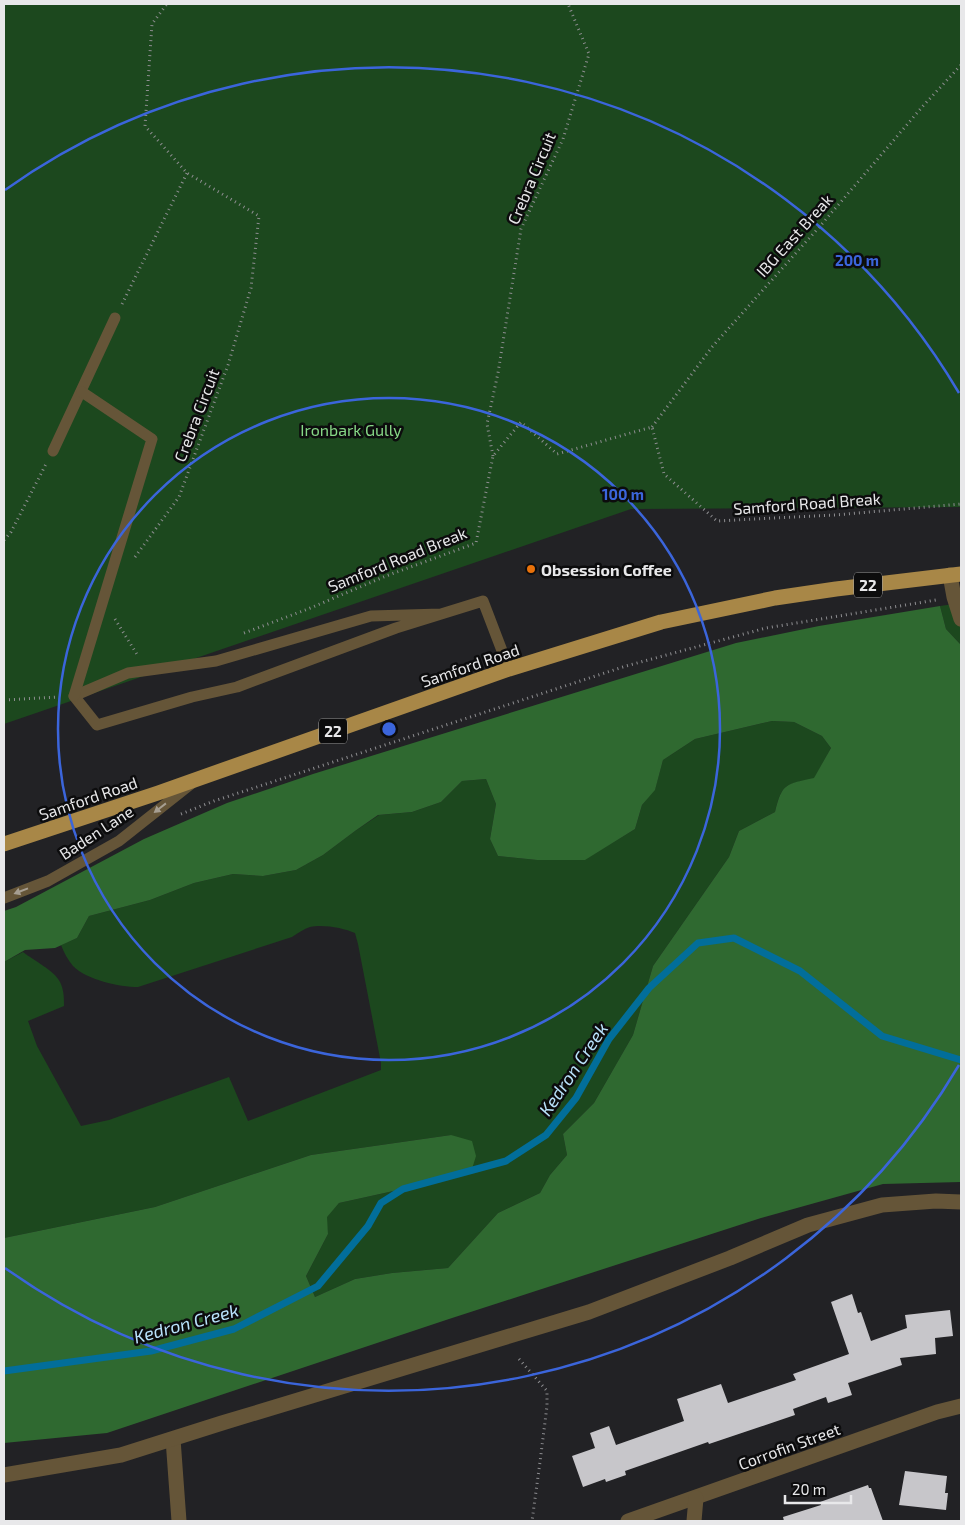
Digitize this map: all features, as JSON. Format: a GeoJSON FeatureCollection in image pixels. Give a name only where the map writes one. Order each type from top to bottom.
{"type":"FeatureCollection","features":[{"type":"Feature","properties":{"kind":"main road","name":"Samford Road"},"geometry":{"type":"LineString","coordinates":[[4,844],[508,669],[662,622],[775,598],[955,575]]}},
{"type":"Feature","properties":{"kind":"street"},"geometry":{"type":"LineString","coordinates":[[955,575],[954,597],[961,619]]}},
{"type":"Feature","properties":{"kind":"street"},"geometry":{"type":"LineString","coordinates":[[4,1475],[121,1455],[589,1312],[730,1258],[808,1225],[882,1205],[936,1201],[961,1202]]}},
{"type":"Feature","properties":{"kind":"street","name":"Corrofin Street"},"geometry":{"type":"LineString","coordinates":[[628,1521],[936,1412],[961,1406]]}},
{"type":"Feature","properties":{"kind":"street"},"geometry":{"type":"LineString","coordinates":[[172,1438],[179,1521]]}},
{"type":"Feature","properties":{"kind":"street"},"geometry":{"type":"LineString","coordinates":[[694,1521],[696,1498]]}},
{"type":"Feature","properties":{"kind":"lane"},"geometry":{"type":"LineString","coordinates":[[53,450],[82,392],[115,318]]}},
{"type":"Feature","properties":{"kind":"lane"},"geometry":{"type":"LineString","coordinates":[[74,696],[152,439],[82,392]]}},
{"type":"Feature","properties":{"kind":"lane"},"geometry":{"type":"LineString","coordinates":[[74,696],[97,725],[237,687],[396,628],[483,601],[508,669]]}},
{"type":"Feature","properties":{"kind":"lane"},"geometry":{"type":"LineString","coordinates":[[74,696],[128,673],[216,662],[371,616],[441,614]]}},
{"type":"Feature","properties":{"kind":"lane","name":"Baden Lane"},"geometry":{"type":"LineString","coordinates":[[4,898],[48,881],[118,840],[198,778]]}},
{"type":"Feature","properties":{"kind":"path","name":"Crebra Circuit"},"geometry":{"type":"LineString","coordinates":[[132,561],[179,497],[228,365],[251,288],[259,216],[187,173],[145,126],[152,24],[167,4]]}},
{"type":"Feature","properties":{"kind":"path","name":"Crebra Circuit"},"geometry":{"type":"LineString","coordinates":[[494,456],[487,424],[498,373],[521,229],[563,139],[589,54],[568,4]]}},
{"type":"Feature","properties":{"kind":"path","name":"IBG East Break"},"geometry":{"type":"LineString","coordinates":[[652,427],[712,347],[961,65]]}},
{"type":"Feature","properties":{"kind":"path"},"geometry":{"type":"LineString","coordinates":[[115,318],[187,173]]}},
{"type":"Feature","properties":{"kind":"path","name":"Samford Road Break"},"geometry":{"type":"LineString","coordinates":[[237,636],[386,576],[476,543],[494,456],[521,422],[557,454],[652,427],[664,474],[717,521],[835,515],[961,504]]}},
{"type":"Feature","properties":{"kind":"path"},"geometry":{"type":"LineString","coordinates":[[4,540],[11,532],[53,450]]}},
{"type":"Feature","properties":{"kind":"path"},"geometry":{"type":"LineString","coordinates":[[179,815],[214,801],[626,666],[766,628],[954,597]]}},
{"type":"Feature","properties":{"kind":"path"},"geometry":{"type":"LineString","coordinates":[[103,601],[147,671]]}},
{"type":"Feature","properties":{"kind":"path"},"geometry":{"type":"LineString","coordinates":[[4,700],[74,696]]}},
{"type":"Feature","properties":{"kind":"path"},"geometry":{"type":"LineString","coordinates":[[519,1359],[547,1391],[544,1434],[532,1521]]}},
{"type":"Feature","properties":{"kind":"green space","name":"Ironbark Gully"},"geometry":{"type":"Polygon","coordinates":[[[4,4],[961,4],[961,507],[631,509],[4,724],[4,4]]]}},
{"type":"Feature","properties":{"kind":"green space"},"geometry":{"type":"Polygon","coordinates":[[[961,603],[961,645],[946,629],[940,606],[961,603]]]}},
{"type":"Feature","properties":{"kind":"green space"},"geometry":{"type":"Polygon","coordinates":[[[940,606],[946,629],[961,645],[961,1182],[883,1184],[761,1218],[107,1433],[4,1443],[4,1238],[155,1207],[311,1155],[451,1135],[472,1141],[476,1156],[472,1169],[457,1177],[339,1203],[327,1217],[328,1234],[306,1276],[315,1297],[355,1279],[392,1273],[448,1268],[498,1213],[540,1193],[550,1175],[567,1155],[563,1134],[594,1103],[633,1035],[653,966],[729,857],[739,831],[775,812],[780,795],[787,786],[814,778],[831,748],[822,736],[794,722],[772,721],[695,739],[663,760],[655,790],[642,805],[635,829],[585,860],[537,860],[498,856],[490,839],[496,804],[486,779],[462,781],[441,802],[412,812],[378,815],[323,855],[296,870],[263,876],[233,874],[194,883],[150,900],[89,916],[77,938],[55,948],[25,950],[4,962],[4,911],[16,907],[144,839],[227,803],[313,774],[736,643],[819,626],[940,606]]]}},
{"type":"Feature","properties":{"kind":"green space"},"geometry":{"type":"Polygon","coordinates":[[[772,721],[794,722],[822,736],[831,748],[814,779],[787,786],[780,795],[775,812],[739,831],[729,857],[653,966],[633,1035],[594,1103],[563,1134],[567,1155],[550,1175],[540,1193],[498,1213],[448,1268],[392,1273],[355,1279],[315,1297],[306,1276],[328,1234],[326,1217],[339,1203],[457,1177],[472,1169],[451,1135],[311,1155],[155,1207],[4,1238],[4,962],[23,952],[49,970],[60,982],[64,1006],[28,1021],[37,1046],[81,1126],[109,1120],[229,1077],[248,1121],[381,1070],[355,933],[333,927],[310,927],[292,937],[138,987],[130,987],[104,982],[86,975],[73,966],[66,956],[61,945],[77,938],[89,916],[150,900],[194,883],[233,874],[263,876],[296,870],[323,855],[379,815],[412,812],[441,802],[462,781],[486,779],[496,804],[490,839],[498,856],[537,860],[584,860],[635,829],[642,805],[655,789],[663,760],[695,739],[772,721]]]}},
{"type":"Feature","properties":{"kind":"building"},"geometry":{"type":"Polygon","coordinates":[[[852,1294],[858,1313],[861,1312],[871,1341],[907,1328],[905,1315],[950,1310],[953,1336],[935,1338],[936,1354],[900,1358],[902,1365],[848,1383],[852,1395],[828,1403],[826,1397],[793,1409],[795,1415],[709,1444],[708,1442],[625,1471],[626,1475],[606,1482],[605,1479],[583,1487],[572,1456],[595,1448],[590,1433],[609,1426],[616,1445],[684,1421],[677,1399],[721,1384],[728,1403],[796,1380],[793,1374],[849,1354],[831,1302],[852,1294]]]}},
{"type":"Feature","properties":{"kind":"building"},"geometry":{"type":"Polygon","coordinates":[[[905,1471],[947,1476],[946,1510],[899,1505],[905,1471]]]}},
{"type":"Feature","properties":{"kind":"building"},"geometry":{"type":"Polygon","coordinates":[[[868,1485],[871,1488],[883,1521],[784,1521],[783,1517],[821,1505],[820,1502],[868,1485]]]}},
{"type":"Feature","properties":{"kind":"waterway","name":"Kedron Creek"},"geometry":{"type":"LineString","coordinates":[[4,1371],[151,1351],[234,1329],[318,1286],[368,1226],[381,1203],[403,1189],[506,1161],[546,1135],[576,1098],[609,1039],[649,988],[698,943],[734,938],[800,971],[882,1036],[961,1060]]}},
{"type":"Feature","properties":{"kind":"place","name":"Obsession Coffee"},"geometry":{"type":"Point","coordinates":[531,569]}}]}
